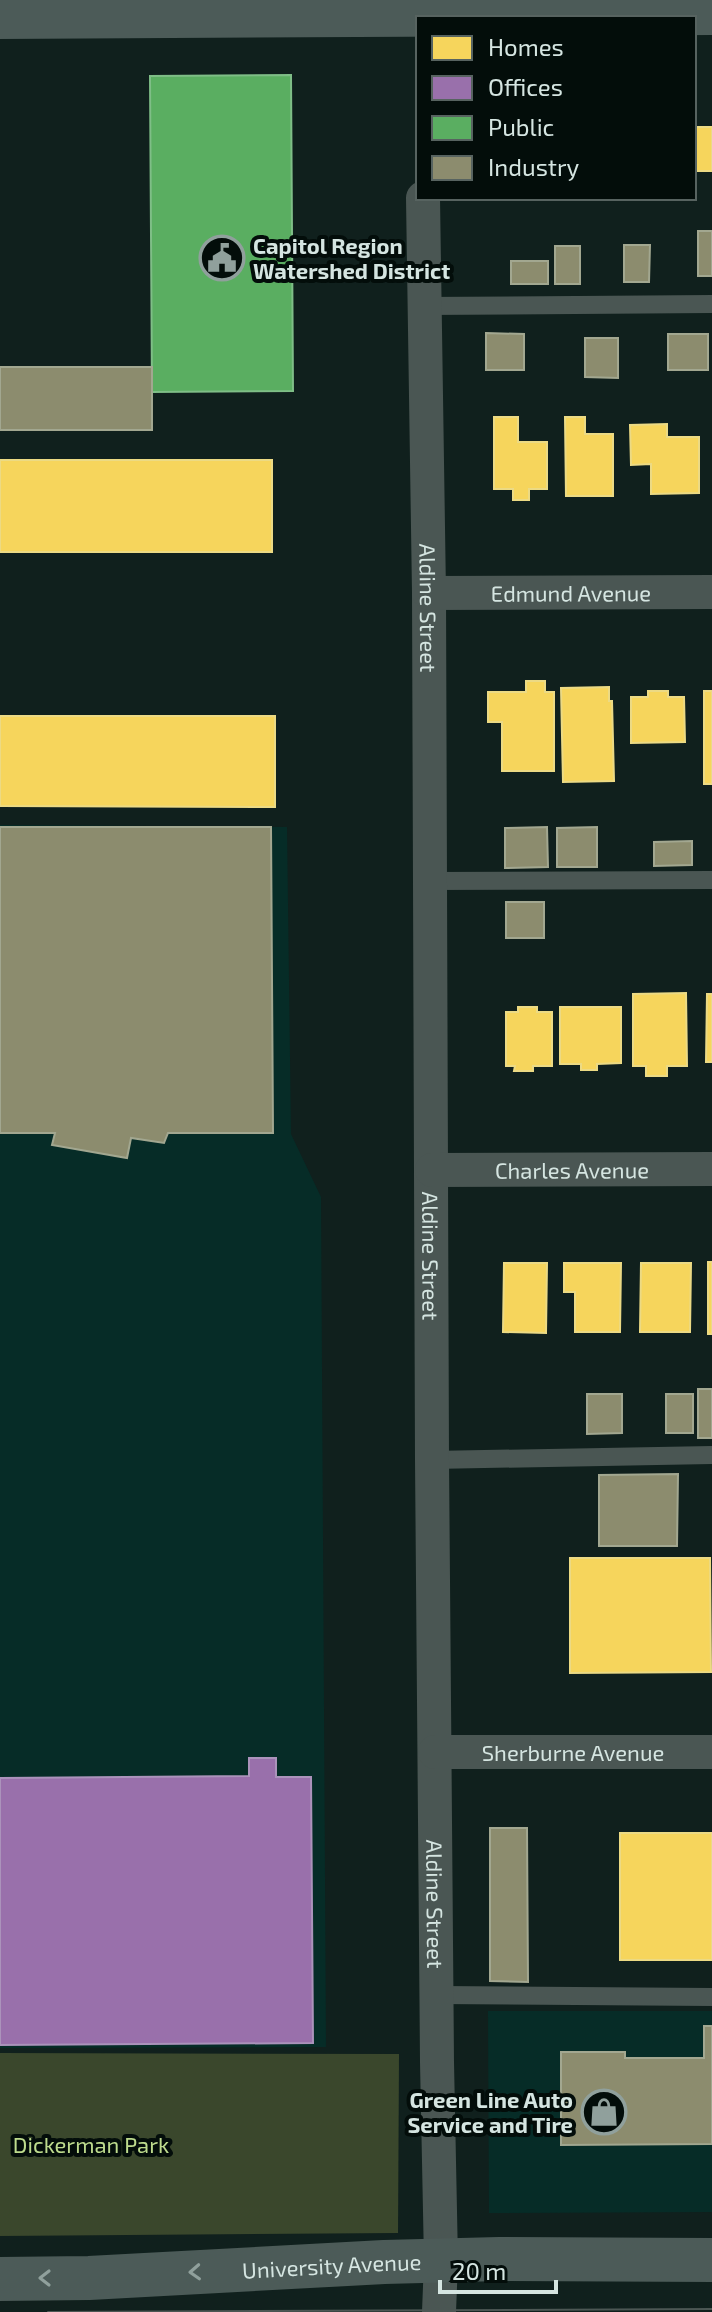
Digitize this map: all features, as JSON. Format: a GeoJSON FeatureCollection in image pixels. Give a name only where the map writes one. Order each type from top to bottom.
{"type":"FeatureCollection","features":[{"type":"Feature","properties":{"kind":"street"},"geometry":{"type":"LineString","coordinates":[[0,17],[422,10],[712,13]]}},
{"type":"Feature","properties":{"kind":"street","name":"Aldine Street"},"geometry":{"type":"LineString","coordinates":[[423,200],[429,593],[439,2312]]}},
{"type":"Feature","properties":{"kind":"street","name":"Edmund Avenue"},"geometry":{"type":"LineString","coordinates":[[429,593],[712,592]]}},
{"type":"Feature","properties":{"kind":"street","name":"Charles Avenue"},"geometry":{"type":"LineString","coordinates":[[432,1170],[712,1169]]}},
{"type":"Feature","properties":{"kind":"street","name":"Sherburne Avenue"},"geometry":{"type":"LineString","coordinates":[[435,1752],[712,1752]]}},
{"type":"Feature","properties":{"kind":"street","name":"University Avenue"},"geometry":{"type":"LineString","coordinates":[[0,2279],[89,2278],[338,2263],[712,2260]]}},
{"type":"Feature","properties":{"kind":"lane"},"geometry":{"type":"LineString","coordinates":[[423,306],[712,304]]}},
{"type":"Feature","properties":{"kind":"lane"},"geometry":{"type":"LineString","coordinates":[[430,881],[712,880]]}},
{"type":"Feature","properties":{"kind":"lane"},"geometry":{"type":"LineString","coordinates":[[432,1460],[712,1455]]}},
{"type":"Feature","properties":{"kind":"lane"},"geometry":{"type":"LineString","coordinates":[[437,1995],[712,1997]]}},
{"type":"Feature","properties":{"kind":"shaded area"},"geometry":{"type":"Polygon","coordinates":[[[0,825],[287,827],[291,1134],[321,1197],[326,2047],[0,2048],[0,825]]]}},
{"type":"Feature","properties":{"kind":"shaded area"},"geometry":{"type":"Polygon","coordinates":[[[488,2011],[712,2011],[712,2212],[489,2213],[488,2011]]]}},
{"type":"Feature","properties":{"kind":"green space","name":"Dickerman Park"},"geometry":{"type":"Polygon","coordinates":[[[0,2053],[399,2054],[398,2233],[0,2236],[0,2053]]]}},
{"type":"Feature","properties":{"kind":"building: Homes"},"geometry":{"type":"Polygon","coordinates":[[[696,127],[712,127],[712,171],[696,171],[696,127]]]}},
{"type":"Feature","properties":{"kind":"building: Homes"},"geometry":{"type":"Polygon","coordinates":[[[494,417],[518,417],[518,442],[547,442],[547,489],[529,489],[529,500],[513,500],[513,489],[494,489],[494,417]]]}},
{"type":"Feature","properties":{"kind":"building: Homes"},"geometry":{"type":"Polygon","coordinates":[[[565,417],[585,417],[585,434],[613,434],[613,496],[566,496],[565,417]]]}},
{"type":"Feature","properties":{"kind":"building: Homes"},"geometry":{"type":"Polygon","coordinates":[[[667,424],[667,437],[699,437],[699,493],[651,494],[651,464],[631,465],[630,425],[667,424]]]}},
{"type":"Feature","properties":{"kind":"building: Homes"},"geometry":{"type":"Polygon","coordinates":[[[0,460],[272,460],[272,552],[0,552],[0,460]]]}},
{"type":"Feature","properties":{"kind":"building: Homes"},"geometry":{"type":"Polygon","coordinates":[[[526,681],[545,681],[545,692],[554,692],[554,771],[502,771],[502,722],[488,722],[488,692],[526,692],[526,681]]]}},
{"type":"Feature","properties":{"kind":"building: Homes"},"geometry":{"type":"Polygon","coordinates":[[[609,687],[614,781],[563,782],[561,688],[609,687]]]}},
{"type":"Feature","properties":{"kind":"building: Homes"},"geometry":{"type":"Polygon","coordinates":[[[648,691],[668,691],[668,697],[684,697],[685,742],[631,743],[631,697],[648,697],[648,691]]]}},
{"type":"Feature","properties":{"kind":"building: Homes"},"geometry":{"type":"Polygon","coordinates":[[[704,691],[712,691],[712,784],[704,784],[704,691]]]}},
{"type":"Feature","properties":{"kind":"building: Homes"},"geometry":{"type":"Polygon","coordinates":[[[0,716],[275,716],[275,807],[0,806],[0,716]]]}},
{"type":"Feature","properties":{"kind":"building: Homes"},"geometry":{"type":"Polygon","coordinates":[[[686,993],[687,1066],[667,1066],[667,1076],[646,1076],[646,1066],[633,1066],[633,994],[686,993]]]}},
{"type":"Feature","properties":{"kind":"building: Homes"},"geometry":{"type":"Polygon","coordinates":[[[707,994],[712,994],[712,1062],[706,1062],[707,994]]]}},
{"type":"Feature","properties":{"kind":"building: Homes"},"geometry":{"type":"Polygon","coordinates":[[[518,1007],[537,1007],[537,1012],[552,1012],[552,1066],[533,1066],[533,1071],[514,1071],[515,1066],[506,1066],[506,1012],[518,1012],[518,1007]]]}},
{"type":"Feature","properties":{"kind":"building: Homes"},"geometry":{"type":"Polygon","coordinates":[[[560,1007],[621,1007],[621,1063],[597,1064],[597,1070],[581,1070],[581,1064],[560,1064],[560,1007]]]}},
{"type":"Feature","properties":{"kind":"building: Homes"},"geometry":{"type":"Polygon","coordinates":[[[708,1262],[712,1262],[712,1334],[708,1334],[708,1262]]]}},
{"type":"Feature","properties":{"kind":"building: Homes"},"geometry":{"type":"Polygon","coordinates":[[[504,1263],[547,1263],[546,1333],[503,1332],[504,1263]]]}},
{"type":"Feature","properties":{"kind":"building: Homes"},"geometry":{"type":"Polygon","coordinates":[[[564,1263],[621,1263],[620,1332],[575,1332],[575,1292],[564,1292],[564,1263]]]}},
{"type":"Feature","properties":{"kind":"building: Homes"},"geometry":{"type":"Polygon","coordinates":[[[641,1263],[691,1263],[690,1332],[640,1332],[641,1263]]]}},
{"type":"Feature","properties":{"kind":"building: Homes"},"geometry":{"type":"Polygon","coordinates":[[[570,1558],[710,1558],[711,1672],[570,1673],[570,1558]]]}},
{"type":"Feature","properties":{"kind":"building: Homes"},"geometry":{"type":"Polygon","coordinates":[[[620,1833],[712,1833],[712,1960],[620,1960],[620,1833]]]}},
{"type":"Feature","properties":{"kind":"building: Offices"},"geometry":{"type":"Polygon","coordinates":[[[249,1758],[276,1758],[276,1777],[311,1777],[313,2043],[0,2045],[0,1778],[249,1776],[249,1758]]]}},
{"type":"Feature","properties":{"kind":"building: Public","name":"Capitol Region Watershed District"},"geometry":{"type":"Polygon","coordinates":[[[291,75],[293,391],[152,392],[150,76],[291,75]]]}},
{"type":"Feature","properties":{"kind":"building: Industry"},"geometry":{"type":"Polygon","coordinates":[[[698,231],[712,231],[712,276],[698,276],[698,231]]]}},
{"type":"Feature","properties":{"kind":"building: Industry"},"geometry":{"type":"Polygon","coordinates":[[[624,245],[650,245],[649,282],[624,282],[624,245]]]}},
{"type":"Feature","properties":{"kind":"building: Industry"},"geometry":{"type":"Polygon","coordinates":[[[555,246],[580,246],[580,284],[555,284],[555,246]]]}},
{"type":"Feature","properties":{"kind":"building: Industry"},"geometry":{"type":"Polygon","coordinates":[[[511,261],[548,261],[548,284],[511,284],[511,261]]]}},
{"type":"Feature","properties":{"kind":"building: Industry"},"geometry":{"type":"Polygon","coordinates":[[[486,333],[524,334],[524,370],[486,370],[486,333]]]}},
{"type":"Feature","properties":{"kind":"building: Industry"},"geometry":{"type":"Polygon","coordinates":[[[668,334],[708,334],[708,370],[668,370],[668,334]]]}},
{"type":"Feature","properties":{"kind":"building: Industry"},"geometry":{"type":"Polygon","coordinates":[[[585,338],[618,338],[618,378],[585,377],[585,338]]]}},
{"type":"Feature","properties":{"kind":"building: Industry"},"geometry":{"type":"Polygon","coordinates":[[[0,367],[152,367],[152,430],[0,430],[0,367]]]}},
{"type":"Feature","properties":{"kind":"building: Industry"},"geometry":{"type":"Polygon","coordinates":[[[0,827],[271,827],[273,1133],[168,1133],[164,1143],[131,1138],[127,1158],[52,1145],[55,1133],[0,1133],[0,827]]]}},
{"type":"Feature","properties":{"kind":"building: Industry"},"geometry":{"type":"Polygon","coordinates":[[[547,827],[548,867],[505,868],[505,828],[547,827]]]}},
{"type":"Feature","properties":{"kind":"building: Industry"},"geometry":{"type":"Polygon","coordinates":[[[597,827],[597,867],[557,867],[557,828],[597,827]]]}},
{"type":"Feature","properties":{"kind":"building: Industry"},"geometry":{"type":"Polygon","coordinates":[[[692,841],[692,865],[654,866],[654,842],[692,841]]]}},
{"type":"Feature","properties":{"kind":"building: Industry"},"geometry":{"type":"Polygon","coordinates":[[[506,902],[544,902],[544,938],[506,938],[506,902]]]}},
{"type":"Feature","properties":{"kind":"building: Industry"},"geometry":{"type":"Polygon","coordinates":[[[698,1389],[712,1389],[712,1438],[698,1438],[698,1389]]]}},
{"type":"Feature","properties":{"kind":"building: Industry"},"geometry":{"type":"Polygon","coordinates":[[[587,1394],[622,1394],[622,1433],[587,1434],[587,1394]]]}},
{"type":"Feature","properties":{"kind":"building: Industry"},"geometry":{"type":"Polygon","coordinates":[[[666,1394],[693,1394],[693,1433],[666,1433],[666,1394]]]}},
{"type":"Feature","properties":{"kind":"building: Industry"},"geometry":{"type":"Polygon","coordinates":[[[678,1474],[677,1546],[599,1546],[599,1475],[678,1474]]]}},
{"type":"Feature","properties":{"kind":"building: Industry"},"geometry":{"type":"Polygon","coordinates":[[[490,1828],[527,1828],[528,1982],[490,1981],[490,1828]]]}},
{"type":"Feature","properties":{"kind":"building: Industry"},"geometry":{"type":"Polygon","coordinates":[[[704,2026],[712,2026],[712,2144],[561,2145],[561,2052],[625,2052],[625,2058],[704,2058],[704,2026]]]}},
{"type":"Feature","properties":{"kind":"tram line"},"geometry":{"type":"LineString","coordinates":[[48,2312],[712,2309]]}},
{"type":"Feature","properties":{"kind":"place","name":"Capitol Region Watershed District"},"geometry":{"type":"Point","coordinates":[222,258]}},
{"type":"Feature","properties":{"kind":"place","name":"Green Line Auto Service and Tire"},"geometry":{"type":"Point","coordinates":[604,2112]}}]}
